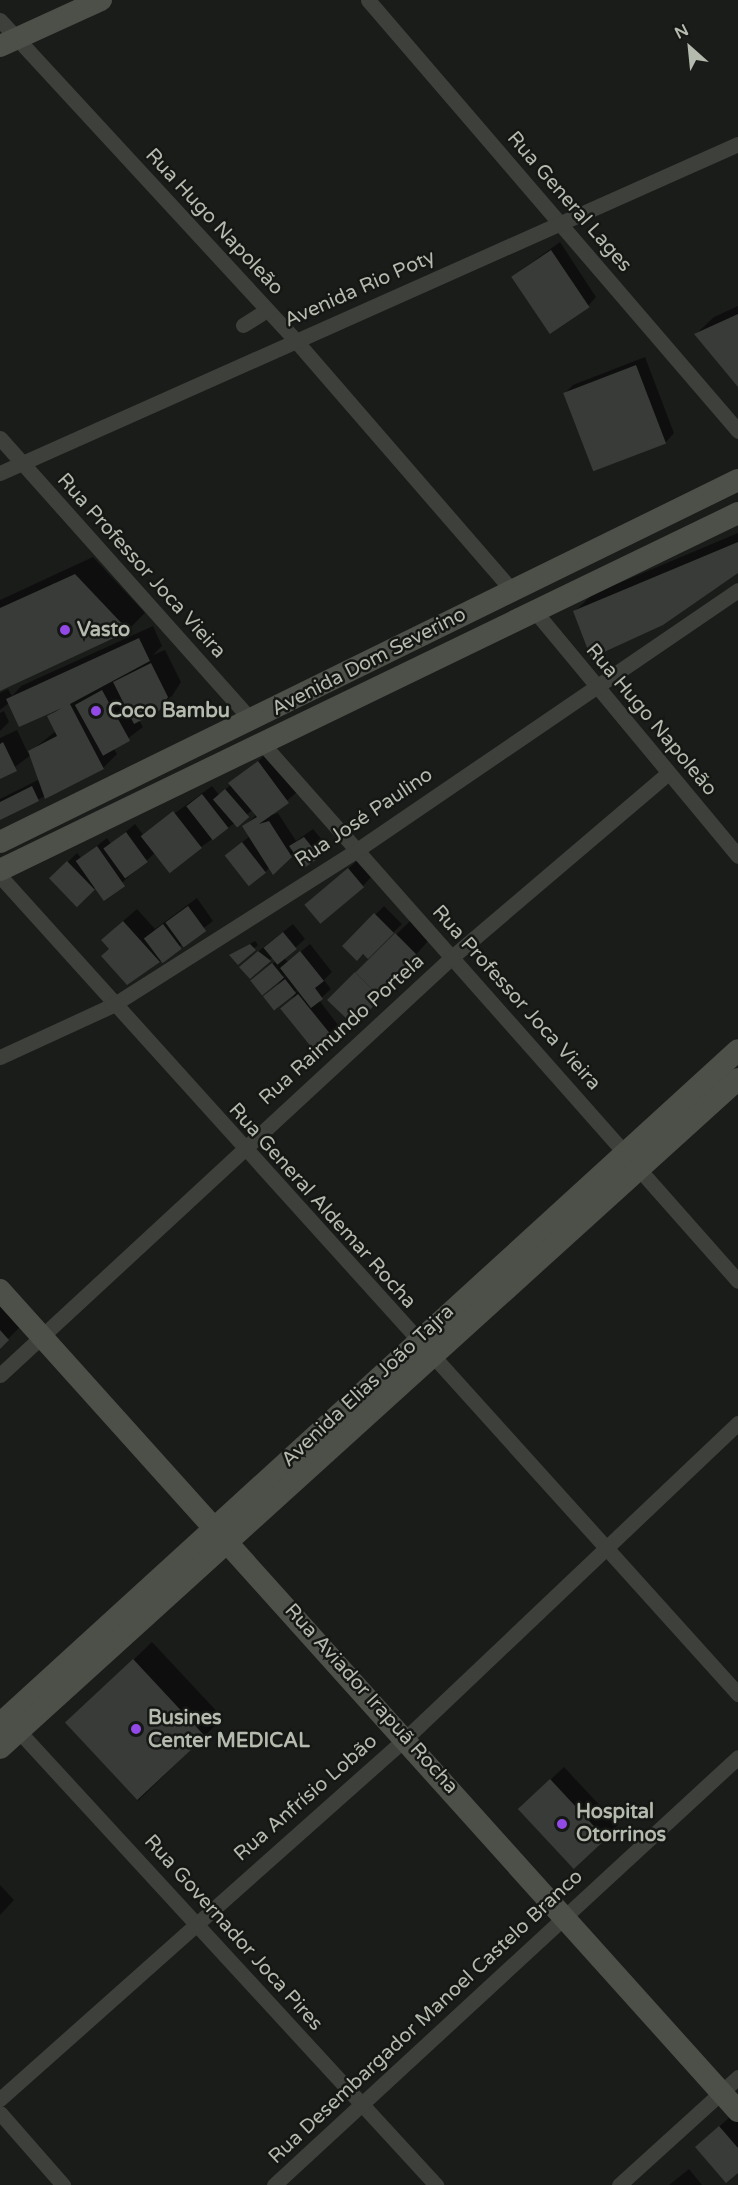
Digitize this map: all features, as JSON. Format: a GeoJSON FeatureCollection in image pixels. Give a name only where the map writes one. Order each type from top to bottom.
{"type":"FeatureCollection","features":[{"type":"Feature","properties":{"kind":"street"},"geometry":{"type":"LineString","coordinates":[[8,42],[101,0]]}},
{"type":"Feature","properties":{"kind":"street","name":"Rua General Lages"},"geometry":{"type":"LineString","coordinates":[[368,0],[738,431]]}},
{"type":"Feature","properties":{"kind":"street","name":"Rua Hugo Napoleão"},"geometry":{"type":"LineString","coordinates":[[0,21],[8,42],[296,341],[512,590]]}},
{"type":"Feature","properties":{"kind":"street","name":"Avenida Rio Poty"},"geometry":{"type":"LineString","coordinates":[[0,473],[738,144]]}},
{"type":"Feature","properties":{"kind":"street"},"geometry":{"type":"LineString","coordinates":[[243,325],[267,310]]}},
{"type":"Feature","properties":{"kind":"street","name":"Rua Professor Joca Vieira"},"geometry":{"type":"LineString","coordinates":[[0,438],[252,721]]}},
{"type":"Feature","properties":{"kind":"street","name":"Avenida Dom Severino"},"geometry":{"type":"LineString","coordinates":[[0,842],[252,721],[512,590],[738,480]]}},
{"type":"Feature","properties":{"kind":"street","name":"Avenida Dom Severino"},"geometry":{"type":"LineString","coordinates":[[0,870],[533,609],[738,513]]}},
{"type":"Feature","properties":{"kind":"street","name":"Rua José Paulino"},"geometry":{"type":"LineString","coordinates":[[0,1058],[112,1005],[357,850],[738,590]]}},
{"type":"Feature","properties":{"kind":"street","name":"Rua Hugo Napoleão"},"geometry":{"type":"LineString","coordinates":[[533,609],[667,774],[738,856]]}},
{"type":"Feature","properties":{"kind":"street","name":"Rua Professor Joca Vieira"},"geometry":{"type":"LineString","coordinates":[[262,743],[738,1281]]}},
{"type":"Feature","properties":{"kind":"street","name":"Rua Raimundo Portela"},"geometry":{"type":"LineString","coordinates":[[0,1376],[452,957],[667,774]]}},
{"type":"Feature","properties":{"kind":"street","name":"Rua General Aldemar Rocha"},"geometry":{"type":"LineString","coordinates":[[0,876],[242,1150],[606,1546],[738,1694]]}},
{"type":"Feature","properties":{"kind":"street","name":"Avenida Elias João Tajra"},"geometry":{"type":"LineString","coordinates":[[0,1748],[6,1721],[222,1534],[433,1359],[633,1162],[738,1050]]}},
{"type":"Feature","properties":{"kind":"street","name":"Avenida Elias João Tajra"},"geometry":{"type":"LineString","coordinates":[[222,1534],[416,1340],[738,1078]]}},
{"type":"Feature","properties":{"kind":"street","name":"Rua Aviador Irapuã Rocha"},"geometry":{"type":"LineString","coordinates":[[0,1290],[407,1737],[563,1919],[738,2111]]}},
{"type":"Feature","properties":{"kind":"street","name":"Rua Anfrísio Lobão"},"geometry":{"type":"LineString","coordinates":[[0,2099],[407,1737],[738,1423]]}},
{"type":"Feature","properties":{"kind":"street","name":"Rua Governador Joca Pires"},"geometry":{"type":"LineString","coordinates":[[6,1721],[196,1923],[436,2185]]}},
{"type":"Feature","properties":{"kind":"street","name":"Rua Desembargador Manoel Castelo Branco"},"geometry":{"type":"LineString","coordinates":[[274,2185],[738,1757]]}},
{"type":"Feature","properties":{"kind":"street"},"geometry":{"type":"LineString","coordinates":[[619,2185],[738,2077]]}},
{"type":"Feature","properties":{"kind":"street"},"geometry":{"type":"LineString","coordinates":[[0,2113],[63,2185]]}},
{"type":"Feature","properties":{"kind":"building"},"geometry":{"type":"Polygon","coordinates":[[[551,250],[590,307],[550,334],[511,277],[551,250]]]}},
{"type":"Feature","properties":{"kind":"building"},"geometry":{"type":"Polygon","coordinates":[[[738,314],[738,387],[694,334],[738,314]]]}},
{"type":"Feature","properties":{"kind":"building"},"geometry":{"type":"Polygon","coordinates":[[[636,365],[666,443],[593,471],[563,393],[636,365]]]}},
{"type":"Feature","properties":{"kind":"building"},"geometry":{"type":"Polygon","coordinates":[[[738,542],[738,573],[663,625],[591,658],[573,611],[738,542]]]}},
{"type":"Feature","properties":{"kind":"building"},"geometry":{"type":"Polygon","coordinates":[[[75,574],[129,631],[0,691],[0,608],[75,574]]]}},
{"type":"Feature","properties":{"kind":"building"},"geometry":{"type":"Polygon","coordinates":[[[139,638],[150,661],[70,704],[104,769],[45,799],[28,751],[57,736],[47,716],[62,708],[19,727],[6,699],[139,638]]]}},
{"type":"Feature","properties":{"kind":"building"},"geometry":{"type":"Polygon","coordinates":[[[151,663],[168,697],[159,711],[134,724],[113,682],[151,663]]]}},
{"type":"Feature","properties":{"kind":"building"},"geometry":{"type":"Polygon","coordinates":[[[102,690],[130,741],[103,756],[75,705],[102,690]]]}},
{"type":"Feature","properties":{"kind":"building"},"geometry":{"type":"Polygon","coordinates":[[[3,742],[17,771],[0,779],[0,744],[3,742]]]}},
{"type":"Feature","properties":{"kind":"building"},"geometry":{"type":"Polygon","coordinates":[[[258,761],[289,803],[259,824],[269,821],[292,857],[273,875],[242,826],[257,817],[228,783],[258,761]]]}},
{"type":"Feature","properties":{"kind":"building"},"geometry":{"type":"Polygon","coordinates":[[[32,786],[39,801],[0,820],[0,802],[32,786]]]}},
{"type":"Feature","properties":{"kind":"building"},"geometry":{"type":"Polygon","coordinates":[[[225,789],[249,817],[237,827],[213,799],[225,789]]]}},
{"type":"Feature","properties":{"kind":"building"},"geometry":{"type":"Polygon","coordinates":[[[202,794],[228,828],[213,840],[186,806],[202,794]]]}},
{"type":"Feature","properties":{"kind":"building"},"geometry":{"type":"Polygon","coordinates":[[[173,811],[202,848],[170,873],[141,836],[173,811]]]}},
{"type":"Feature","properties":{"kind":"building"},"geometry":{"type":"Polygon","coordinates":[[[126,832],[148,862],[125,878],[103,848],[126,832]]]}},
{"type":"Feature","properties":{"kind":"building"},"geometry":{"type":"Polygon","coordinates":[[[304,837],[320,857],[304,868],[289,846],[304,837]]]}},
{"type":"Feature","properties":{"kind":"building"},"geometry":{"type":"Polygon","coordinates":[[[242,842],[266,873],[249,886],[225,856],[242,842]]]}},
{"type":"Feature","properties":{"kind":"building"},"geometry":{"type":"Polygon","coordinates":[[[97,846],[125,886],[104,901],[76,861],[97,846]]]}},
{"type":"Feature","properties":{"kind":"building"},"geometry":{"type":"Polygon","coordinates":[[[67,861],[95,890],[77,907],[49,878],[67,861]]]}},
{"type":"Feature","properties":{"kind":"building"},"geometry":{"type":"Polygon","coordinates":[[[348,868],[364,887],[320,924],[304,905],[348,868]]]}},
{"type":"Feature","properties":{"kind":"building"},"geometry":{"type":"Polygon","coordinates":[[[188,906],[206,931],[184,948],[165,922],[188,906]]]}},
{"type":"Feature","properties":{"kind":"building"},"geometry":{"type":"Polygon","coordinates":[[[374,913],[394,933],[368,959],[363,954],[357,961],[342,946],[374,913]]]}},
{"type":"Feature","properties":{"kind":"building"},"geometry":{"type":"Polygon","coordinates":[[[123,921],[160,962],[127,985],[101,956],[109,949],[101,940],[123,921]]]}},
{"type":"Feature","properties":{"kind":"building"},"geometry":{"type":"Polygon","coordinates":[[[163,924],[182,949],[162,963],[144,938],[163,924]]]}},
{"type":"Feature","properties":{"kind":"building"},"geometry":{"type":"Polygon","coordinates":[[[283,932],[297,949],[277,965],[264,948],[283,932]]]}},
{"type":"Feature","properties":{"kind":"building"},"geometry":{"type":"Polygon","coordinates":[[[395,933],[416,954],[377,994],[355,973],[395,933]]]}},
{"type":"Feature","properties":{"kind":"building"},"geometry":{"type":"Polygon","coordinates":[[[250,944],[256,950],[238,965],[229,955],[250,944]]]}},
{"type":"Feature","properties":{"kind":"building"},"geometry":{"type":"Polygon","coordinates":[[[258,951],[271,961],[250,979],[239,967],[258,951]]]}},
{"type":"Feature","properties":{"kind":"building"},"geometry":{"type":"Polygon","coordinates":[[[300,951],[324,981],[315,988],[323,999],[311,1008],[280,968],[300,951]]]}},
{"type":"Feature","properties":{"kind":"building"},"geometry":{"type":"Polygon","coordinates":[[[272,963],[284,978],[262,995],[250,981],[272,963]]]}},
{"type":"Feature","properties":{"kind":"building"},"geometry":{"type":"Polygon","coordinates":[[[355,972],[381,998],[366,1014],[360,1008],[348,1020],[327,1000],[355,972]]]}},
{"type":"Feature","properties":{"kind":"building"},"geometry":{"type":"Polygon","coordinates":[[[285,979],[296,993],[274,1010],[263,996],[285,979]]]}},
{"type":"Feature","properties":{"kind":"building"},"geometry":{"type":"Polygon","coordinates":[[[298,994],[331,1035],[313,1050],[280,1008],[298,994]]]}},
{"type":"Feature","properties":{"kind":"building"},"geometry":{"type":"Polygon","coordinates":[[[0,1330],[9,1340],[0,1349],[0,1330]]]}},
{"type":"Feature","properties":{"kind":"building","name":"Busines Center MEDICAL"},"geometry":{"type":"Polygon","coordinates":[[[133,1659],[205,1737],[137,1800],[65,1722],[133,1659]]]}},
{"type":"Feature","properties":{"kind":"building","name":"Hospital Otorrinos"},"geometry":{"type":"Polygon","coordinates":[[[550,1779],[606,1839],[574,1869],[518,1809],[550,1779]]]}},
{"type":"Feature","properties":{"kind":"building"},"geometry":{"type":"Polygon","coordinates":[[[719,2126],[738,2148],[738,2173],[726,2183],[695,2147],[719,2126]]]}},
{"type":"Feature","properties":{"kind":"place","name":"Vasto"},"geometry":{"type":"Point","coordinates":[65,630]}},
{"type":"Feature","properties":{"kind":"place","name":"Coco Bambu"},"geometry":{"type":"Point","coordinates":[96,711]}},
{"type":"Feature","properties":{"kind":"place","name":"Busines Center MEDICAL"},"geometry":{"type":"Point","coordinates":[136,1729]}},
{"type":"Feature","properties":{"kind":"place","name":"Hospital Otorrinos"},"geometry":{"type":"Point","coordinates":[562,1824]}}]}
